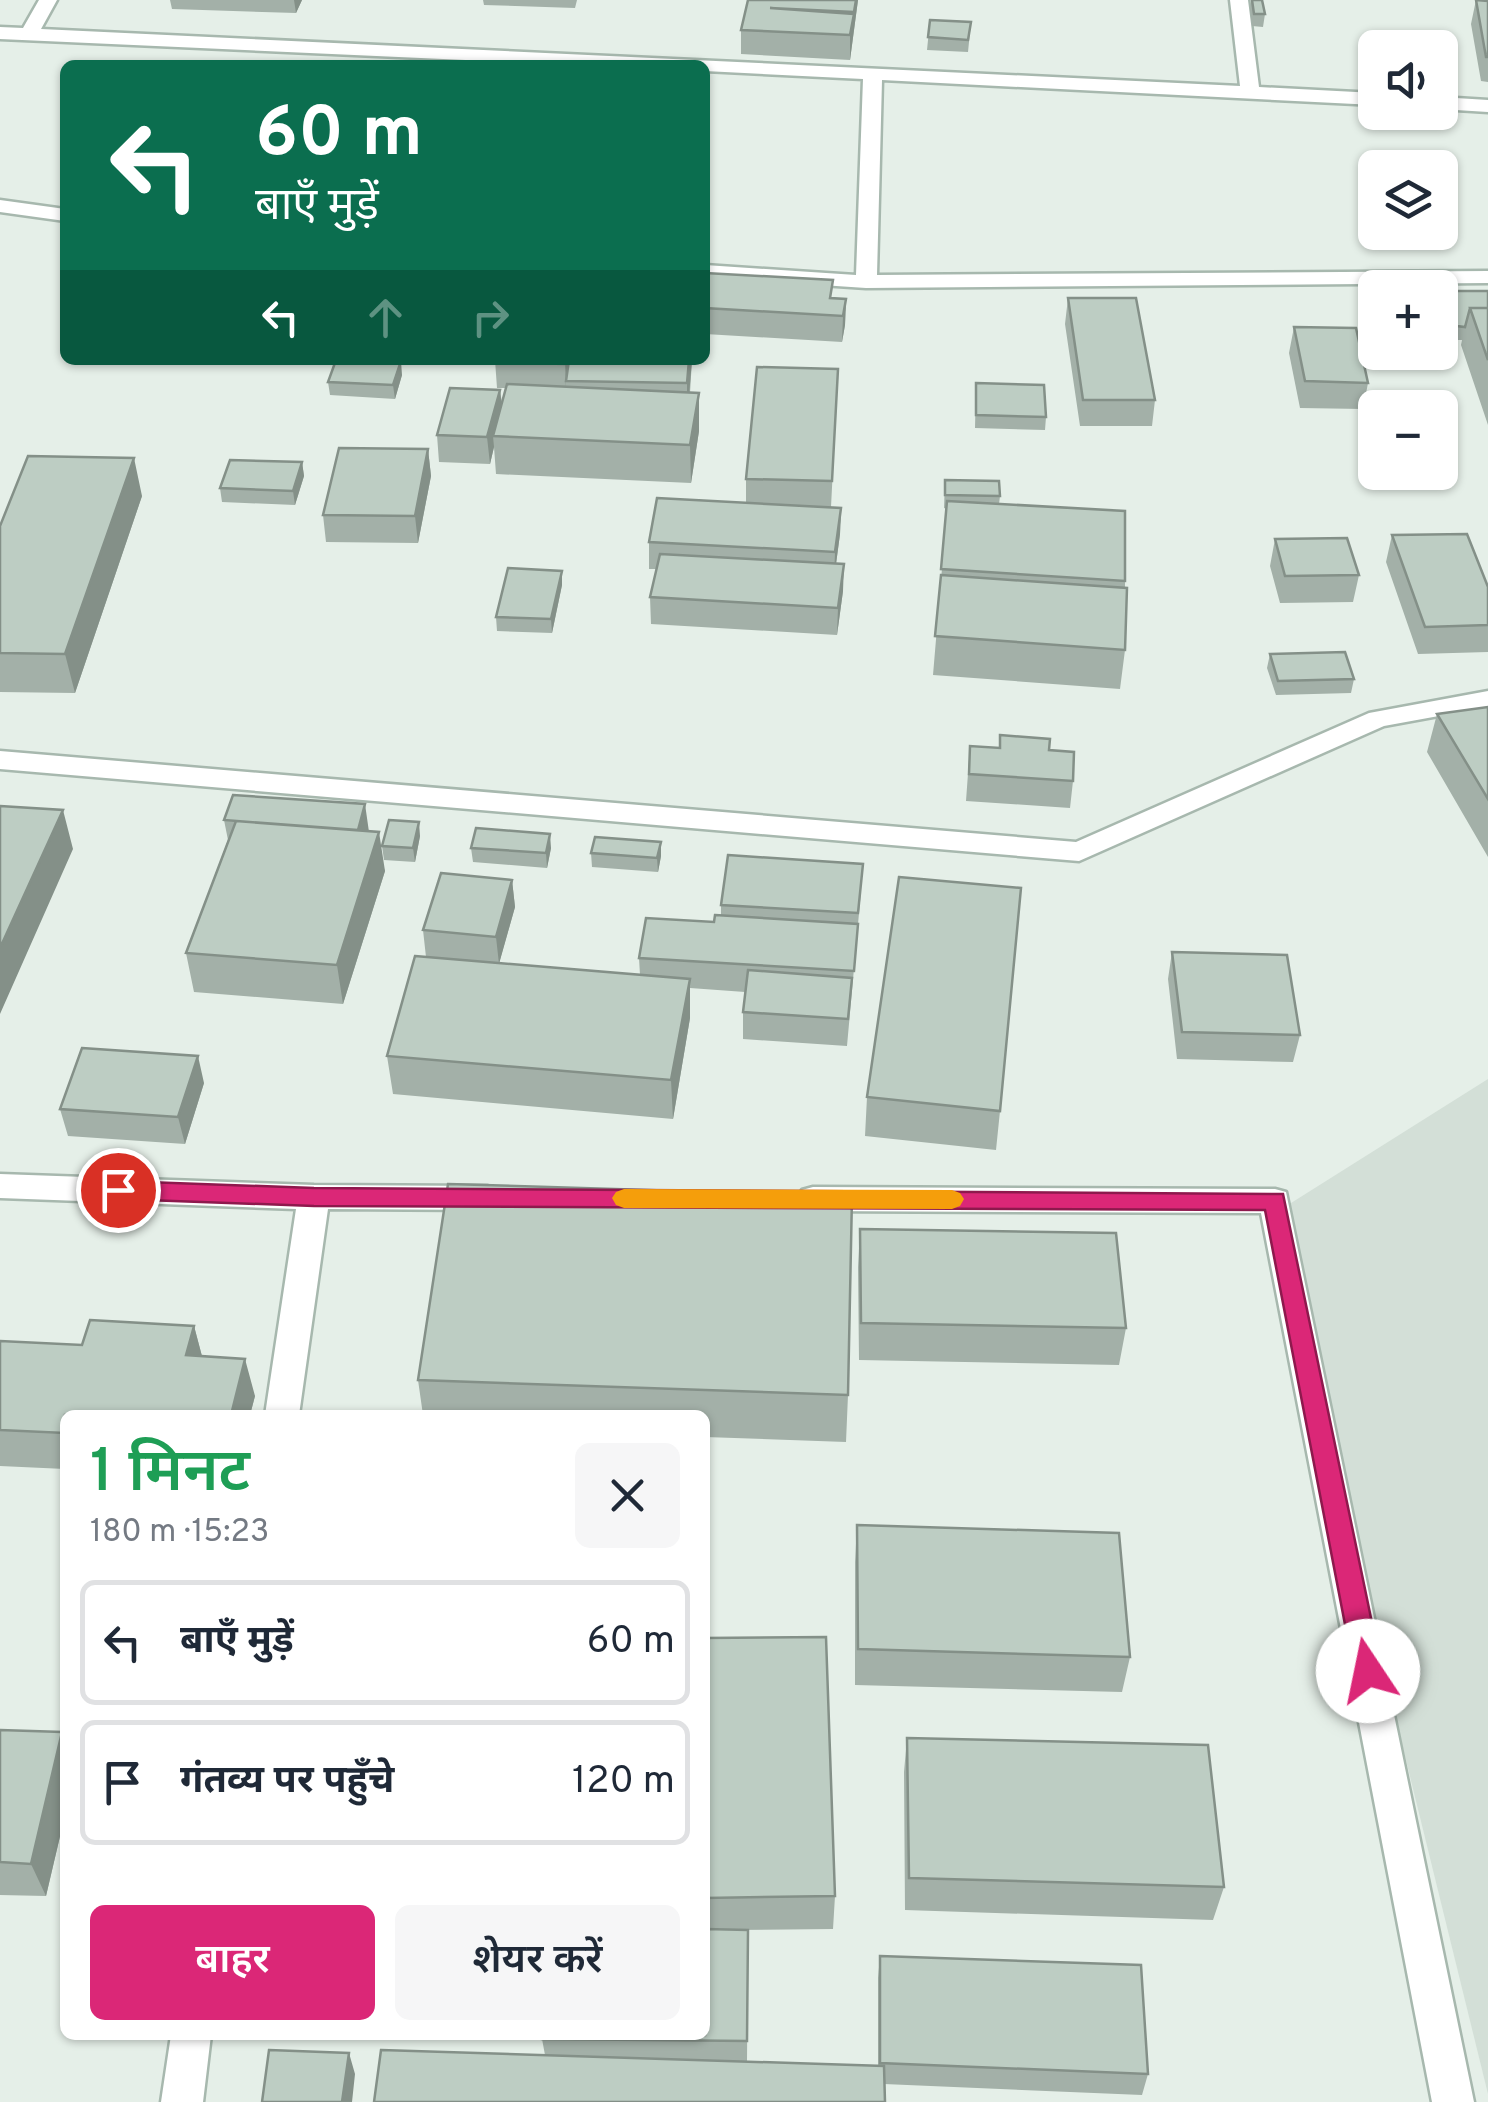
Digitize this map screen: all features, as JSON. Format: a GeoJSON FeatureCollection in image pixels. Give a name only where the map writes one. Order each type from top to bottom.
{"type":"FeatureCollection","features":[{"type":"Feature","properties":{"kind":"street"},"geometry":{"type":"LineString","coordinates":[[28,35],[48,0]]}},
{"type":"Feature","properties":{"kind":"street"},"geometry":{"type":"LineString","coordinates":[[1240,0],[1250,91]]}},
{"type":"Feature","properties":{"kind":"street"},"geometry":{"type":"LineString","coordinates":[[0,33],[590,60]]}},
{"type":"Feature","properties":{"kind":"street"},"geometry":{"type":"LineString","coordinates":[[710,65],[1358,98]]}},
{"type":"Feature","properties":{"kind":"street"},"geometry":{"type":"LineString","coordinates":[[866,282],[873,73]]}},
{"type":"Feature","properties":{"kind":"street"},"geometry":{"type":"LineString","coordinates":[[1458,104],[1488,106]]}},
{"type":"Feature","properties":{"kind":"street"},"geometry":{"type":"LineString","coordinates":[[0,206],[60,214]]}},
{"type":"Feature","properties":{"kind":"street"},"geometry":{"type":"LineString","coordinates":[[710,271],[866,282],[1488,277]]}},
{"type":"Feature","properties":{"kind":"street"},"geometry":{"type":"LineString","coordinates":[[0,760],[1079,852],[1378,720],[1488,698]]}},
{"type":"Feature","properties":{"kind":"street"},"geometry":{"type":"LineString","coordinates":[[0,1186],[314,1197],[510,1198]]}},
{"type":"Feature","properties":{"kind":"street"},"geometry":{"type":"LineString","coordinates":[[283,1410],[314,1197]]}},
{"type":"Feature","properties":{"kind":"street"},"geometry":{"type":"LineString","coordinates":[[785,1199],[1275,1201],[1453,2102]]}},
{"type":"Feature","properties":{"kind":"street"},"geometry":{"type":"LineString","coordinates":[[182,2102],[191,2040]]}},
{"type":"Feature","properties":{"kind":"shaded area"},"geometry":{"type":"Polygon","coordinates":[[[1488,1079],[1488,2094],[1272,1215],[1488,1079]]]}},
{"type":"Feature","properties":{"kind":"building"},"geometry":{"type":"Polygon","coordinates":[[[748,0],[856,0],[854,12],[770,8],[854,14],[850,35],[741,30],[748,0]]]}},
{"type":"Feature","properties":{"kind":"building"},"geometry":{"type":"Polygon","coordinates":[[[1252,0],[1262,0],[1265,14],[1254,14],[1252,0]]]}},
{"type":"Feature","properties":{"kind":"building"},"geometry":{"type":"Polygon","coordinates":[[[1476,0],[1488,1],[1488,57],[1486,57],[1476,0]]]}},
{"type":"Feature","properties":{"kind":"building"},"geometry":{"type":"Polygon","coordinates":[[[930,20],[971,22],[968,40],[928,37],[930,20]]]}},
{"type":"Feature","properties":{"kind":"building"},"geometry":{"type":"Polygon","coordinates":[[[710,273],[833,280],[830,298],[846,299],[843,316],[710,308],[710,273]]]}},
{"type":"Feature","properties":{"kind":"building"},"geometry":{"type":"Polygon","coordinates":[[[1458,291],[1488,291],[1488,308],[1470,308],[1465,327],[1458,326],[1458,291]]]}},
{"type":"Feature","properties":{"kind":"building"},"geometry":{"type":"Polygon","coordinates":[[[1068,298],[1136,298],[1155,400],[1083,400],[1068,298]]]}},
{"type":"Feature","properties":{"kind":"building"},"geometry":{"type":"Polygon","coordinates":[[[1470,308],[1488,308],[1488,360],[1470,308]]]}},
{"type":"Feature","properties":{"kind":"building"},"geometry":{"type":"Polygon","coordinates":[[[1294,327],[1356,328],[1358,370],[1365,370],[1368,383],[1305,381],[1294,327]]]}},
{"type":"Feature","properties":{"kind":"building"},"geometry":{"type":"Polygon","coordinates":[[[334,365],[400,365],[393,385],[328,382],[334,365]]]}},
{"type":"Feature","properties":{"kind":"building"},"geometry":{"type":"Polygon","coordinates":[[[568,365],[689,365],[687,383],[566,381],[568,365]]]}},
{"type":"Feature","properties":{"kind":"building"},"geometry":{"type":"Polygon","coordinates":[[[757,367],[838,369],[832,481],[746,479],[757,367]]]}},
{"type":"Feature","properties":{"kind":"building"},"geometry":{"type":"Polygon","coordinates":[[[976,383],[1044,385],[1046,417],[976,415],[976,383]]]}},
{"type":"Feature","properties":{"kind":"building"},"geometry":{"type":"Polygon","coordinates":[[[507,384],[699,393],[690,445],[493,436],[507,384]]]}},
{"type":"Feature","properties":{"kind":"building"},"geometry":{"type":"Polygon","coordinates":[[[450,388],[500,390],[487,437],[437,435],[450,388]]]}},
{"type":"Feature","properties":{"kind":"building"},"geometry":{"type":"Polygon","coordinates":[[[339,448],[428,449],[415,516],[323,515],[339,448]]]}},
{"type":"Feature","properties":{"kind":"building"},"geometry":{"type":"Polygon","coordinates":[[[28,456],[134,458],[65,654],[0,653],[0,526],[28,456]]]}},
{"type":"Feature","properties":{"kind":"building"},"geometry":{"type":"Polygon","coordinates":[[[230,460],[302,462],[293,491],[220,488],[230,460]]]}},
{"type":"Feature","properties":{"kind":"building"},"geometry":{"type":"Polygon","coordinates":[[[945,480],[999,481],[1000,496],[945,495],[945,480]]]}},
{"type":"Feature","properties":{"kind":"building"},"geometry":{"type":"Polygon","coordinates":[[[657,498],[841,508],[835,552],[649,542],[657,498]]]}},
{"type":"Feature","properties":{"kind":"building"},"geometry":{"type":"Polygon","coordinates":[[[947,501],[1125,511],[1125,581],[941,569],[947,501]]]}},
{"type":"Feature","properties":{"kind":"building"},"geometry":{"type":"Polygon","coordinates":[[[1467,534],[1488,587],[1488,625],[1425,627],[1392,535],[1467,534]]]}},
{"type":"Feature","properties":{"kind":"building"},"geometry":{"type":"Polygon","coordinates":[[[1347,538],[1359,575],[1285,576],[1275,539],[1347,538]]]}},
{"type":"Feature","properties":{"kind":"building"},"geometry":{"type":"Polygon","coordinates":[[[660,554],[844,564],[838,608],[650,597],[660,554]]]}},
{"type":"Feature","properties":{"kind":"building"},"geometry":{"type":"Polygon","coordinates":[[[508,568],[562,571],[551,619],[496,617],[508,568]]]}},
{"type":"Feature","properties":{"kind":"building"},"geometry":{"type":"Polygon","coordinates":[[[941,575],[1127,588],[1125,650],[935,636],[941,575]]]}},
{"type":"Feature","properties":{"kind":"building"},"geometry":{"type":"Polygon","coordinates":[[[1345,652],[1354,679],[1278,681],[1270,654],[1345,652]]]}},
{"type":"Feature","properties":{"kind":"building"},"geometry":{"type":"Polygon","coordinates":[[[1488,707],[1488,799],[1437,714],[1488,707]]]}},
{"type":"Feature","properties":{"kind":"building"},"geometry":{"type":"Polygon","coordinates":[[[1000,735],[1050,739],[1049,750],[1074,752],[1073,781],[969,774],[970,746],[1000,748],[1000,735]]]}},
{"type":"Feature","properties":{"kind":"building"},"geometry":{"type":"Polygon","coordinates":[[[233,795],[365,804],[358,830],[224,820],[233,795]]]}},
{"type":"Feature","properties":{"kind":"building"},"geometry":{"type":"Polygon","coordinates":[[[0,806],[63,810],[0,948],[0,806]]]}},
{"type":"Feature","properties":{"kind":"building"},"geometry":{"type":"Polygon","coordinates":[[[389,820],[419,822],[413,848],[382,846],[389,820]]]}},
{"type":"Feature","properties":{"kind":"building"},"geometry":{"type":"Polygon","coordinates":[[[236,821],[379,832],[337,965],[186,953],[236,821]]]}},
{"type":"Feature","properties":{"kind":"building"},"geometry":{"type":"Polygon","coordinates":[[[476,828],[550,834],[546,853],[471,848],[476,828]]]}},
{"type":"Feature","properties":{"kind":"building"},"geometry":{"type":"Polygon","coordinates":[[[595,837],[661,842],[657,858],[591,853],[595,837]]]}},
{"type":"Feature","properties":{"kind":"building"},"geometry":{"type":"Polygon","coordinates":[[[728,855],[863,864],[858,913],[721,905],[728,855]]]}},
{"type":"Feature","properties":{"kind":"building"},"geometry":{"type":"Polygon","coordinates":[[[441,873],[512,880],[496,937],[423,930],[441,873]]]}},
{"type":"Feature","properties":{"kind":"building"},"geometry":{"type":"Polygon","coordinates":[[[899,877],[1021,888],[1000,1111],[867,1097],[899,877]]]}},
{"type":"Feature","properties":{"kind":"building"},"geometry":{"type":"Polygon","coordinates":[[[715,915],[858,924],[854,971],[639,958],[646,918],[714,922],[715,915]]]}},
{"type":"Feature","properties":{"kind":"building"},"geometry":{"type":"Polygon","coordinates":[[[1172,952],[1287,955],[1300,1035],[1182,1032],[1172,952]]]}},
{"type":"Feature","properties":{"kind":"building"},"geometry":{"type":"Polygon","coordinates":[[[415,956],[690,979],[671,1080],[387,1056],[415,956]]]}},
{"type":"Feature","properties":{"kind":"building"},"geometry":{"type":"Polygon","coordinates":[[[748,970],[852,978],[848,1019],[743,1012],[748,970]]]}},
{"type":"Feature","properties":{"kind":"building"},"geometry":{"type":"Polygon","coordinates":[[[82,1048],[198,1056],[178,1117],[60,1109],[82,1048]]]}},
{"type":"Feature","properties":{"kind":"building"},"geometry":{"type":"Polygon","coordinates":[[[448,1184],[852,1196],[848,1395],[418,1380],[448,1184]]]}},
{"type":"Feature","properties":{"kind":"building"},"geometry":{"type":"Polygon","coordinates":[[[860,1229],[1116,1233],[1126,1328],[861,1323],[860,1229]]]}},
{"type":"Feature","properties":{"kind":"building"},"geometry":{"type":"Polygon","coordinates":[[[90,1320],[194,1326],[186,1355],[245,1359],[232,1410],[60,1410],[60,1433],[0,1430],[0,1341],[82,1345],[90,1320]]]}},
{"type":"Feature","properties":{"kind":"building"},"geometry":{"type":"Polygon","coordinates":[[[857,1525],[1119,1533],[1130,1657],[858,1649],[857,1525]]]}},
{"type":"Feature","properties":{"kind":"building"},"geometry":{"type":"Polygon","coordinates":[[[826,1637],[835,1896],[710,1898],[710,1638],[826,1637]]]}},
{"type":"Feature","properties":{"kind":"building"},"geometry":{"type":"Polygon","coordinates":[[[0,1730],[60,1732],[31,1864],[0,1862],[0,1730]]]}},
{"type":"Feature","properties":{"kind":"building"},"geometry":{"type":"Polygon","coordinates":[[[907,1738],[1208,1745],[1224,1887],[909,1878],[907,1738]]]}},
{"type":"Feature","properties":{"kind":"building"},"geometry":{"type":"Polygon","coordinates":[[[710,1929],[748,1930],[747,2041],[644,2040],[710,2040],[710,1929]]]}},
{"type":"Feature","properties":{"kind":"building"},"geometry":{"type":"Polygon","coordinates":[[[880,1956],[1141,1965],[1148,2074],[880,2063],[880,1956]]]}},
{"type":"Feature","properties":{"kind":"building"},"geometry":{"type":"Polygon","coordinates":[[[269,2050],[349,2053],[342,2102],[262,2102],[269,2050]]]}},
{"type":"Feature","properties":{"kind":"building"},"geometry":{"type":"Polygon","coordinates":[[[381,2050],[884,2066],[885,2102],[374,2102],[381,2050]]]}},
{"type":"Feature","properties":{"kind":"slow traffic"},"geometry":{"type":"LineString","coordinates":[[624,1198],[952,1199]]}},
{"type":"Feature","properties":{"kind":"route"},"geometry":{"type":"LineString","coordinates":[[118,1190],[314,1197],[1275,1201],[1368,1671]]}}]}
